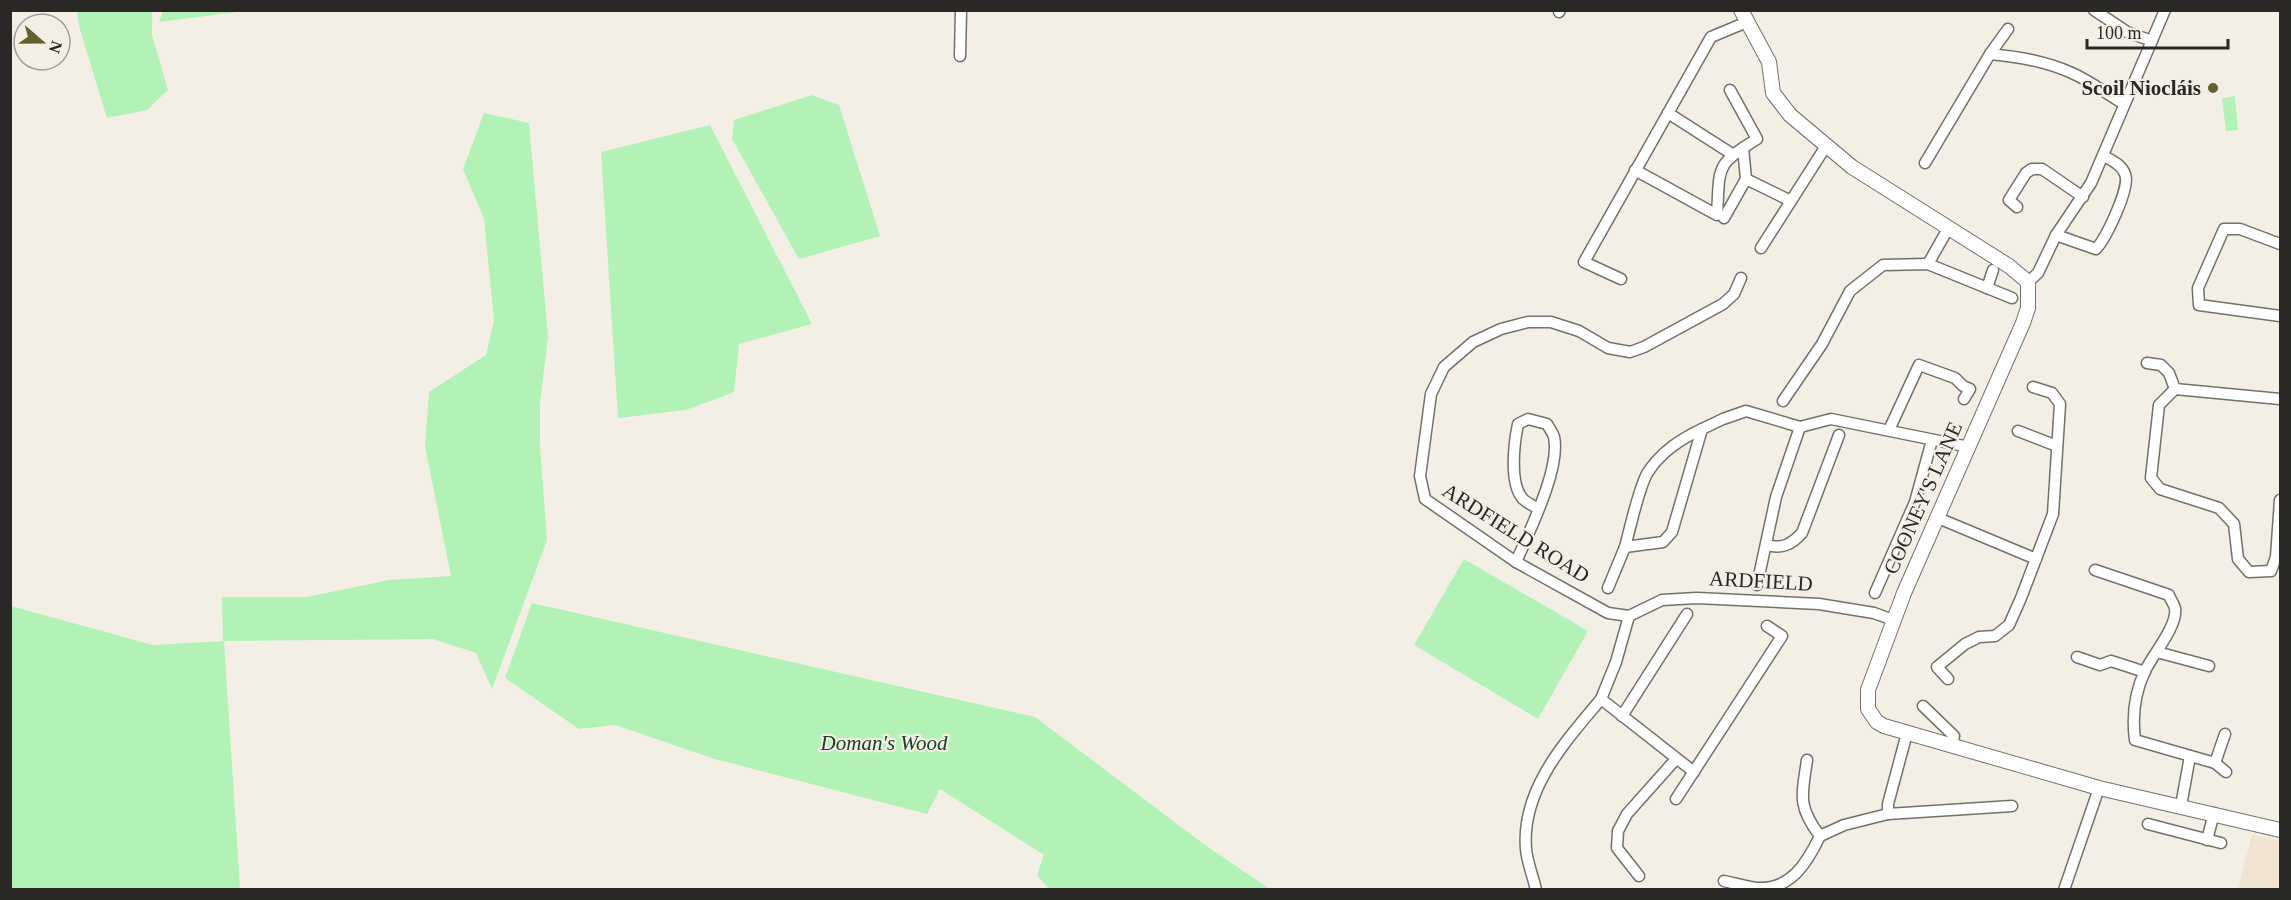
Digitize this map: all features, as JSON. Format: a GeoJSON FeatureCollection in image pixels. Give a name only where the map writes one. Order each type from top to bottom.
{"type":"FeatureCollection","features":[{"type":"Feature","properties":{"kind":"street"},"geometry":{"type":"LineString","coordinates":[[960,56],[961,10]]}},
{"type":"Feature","properties":{"kind":"street"},"geometry":{"type":"LineString","coordinates":[[2094,10],[2127,32],[2152,41]]}},
{"type":"Feature","properties":{"kind":"street"},"geometry":{"type":"LineString","coordinates":[[1621,279],[1584,262],[1711,37],[1744,16],[1769,62],[1773,93],[1790,115],[1852,167],[2009,266],[2028,282],[2038,273],[2056,235],[2083,197],[2103,156],[2165,10]]}},
{"type":"Feature","properties":{"kind":"street"},"geometry":{"type":"LineString","coordinates":[[1925,163],[1990,54],[2008,29]]}},
{"type":"Feature","properties":{"kind":"street"},"geometry":{"type":"LineString","coordinates":[[1990,54],[2032,59],[2052,65],[2074,74],[2124,104]]}},
{"type":"Feature","properties":{"kind":"street"},"geometry":{"type":"LineString","coordinates":[[1635,170],[1717,215],[1720,170],[1732,154],[1757,139],[1730,90]]}},
{"type":"Feature","properties":{"kind":"street"},"geometry":{"type":"LineString","coordinates":[[1668,113],[1732,154]]}},
{"type":"Feature","properties":{"kind":"street"},"geometry":{"type":"LineString","coordinates":[[1761,248],[1826,146]]}},
{"type":"Feature","properties":{"kind":"street"},"geometry":{"type":"LineString","coordinates":[[1724,218],[1746,179],[1743,148]]}},
{"type":"Feature","properties":{"kind":"street"},"geometry":{"type":"LineString","coordinates":[[2056,235],[2096,249],[2103,242],[2125,189],[2127,176],[2120,166],[2103,156]]}},
{"type":"Feature","properties":{"kind":"street"},"geometry":{"type":"LineString","coordinates":[[2018,207],[2009,200],[2026,173],[2032,169],[2042,169],[2083,197]]}},
{"type":"Feature","properties":{"kind":"street"},"geometry":{"type":"LineString","coordinates":[[1746,179],[1791,201]]}},
{"type":"Feature","properties":{"kind":"street"},"geometry":{"type":"LineString","coordinates":[[1928,264],[1949,227]]}},
{"type":"Feature","properties":{"kind":"street"},"geometry":{"type":"LineString","coordinates":[[2280,244],[2240,229],[2224,229],[2198,288],[2199,305],[2280,316]]}},
{"type":"Feature","properties":{"kind":"street"},"geometry":{"type":"LineString","coordinates":[[1783,401],[1822,344],[1850,291],[1883,264],[1928,264],[2012,298]]}},
{"type":"Feature","properties":{"kind":"street"},"geometry":{"type":"LineString","coordinates":[[1987,288],[1993,270]]}},
{"type":"Feature","properties":{"kind":"street","name":"ARDFIELD ROAD"},"geometry":{"type":"LineString","coordinates":[[1629,616],[1608,613],[1516,562],[1425,499],[1420,476],[1431,399],[1444,367],[1473,342],[1502,329],[1528,322],[1551,322],[1594,338],[1608,348],[1619,351],[1637,350],[1723,304],[1734,294],[1741,278]]}},
{"type":"Feature","properties":{"kind":"street","name":"COONEY'S LANE"},"geometry":{"type":"LineString","coordinates":[[2028,282],[2028,308],[2023,323],[1893,620],[1868,690],[1868,709],[1877,722],[1884,726],[1951,746],[2099,788],[2280,830]]}},
{"type":"Feature","properties":{"kind":"street"},"geometry":{"type":"LineString","coordinates":[[2147,363],[2161,365],[2169,373],[2175,389]]}},
{"type":"Feature","properties":{"kind":"street"},"geometry":{"type":"LineString","coordinates":[[1889,430],[1919,365],[1955,378],[1970,389],[1964,399]]}},
{"type":"Feature","properties":{"kind":"street"},"geometry":{"type":"LineString","coordinates":[[1948,679],[1937,667],[1965,644],[1979,637],[1995,636],[2009,625],[2053,514],[2060,404],[2052,393],[2033,387]]}},
{"type":"Feature","properties":{"kind":"street"},"geometry":{"type":"LineString","coordinates":[[2175,389],[2280,399]]}},
{"type":"Feature","properties":{"kind":"street"},"geometry":{"type":"LineString","coordinates":[[2175,389],[2159,405],[2151,478],[2155,484],[2160,489],[2219,508],[2234,524],[2238,559],[2249,572],[2271,571],[2276,557],[2280,502]]}},
{"type":"Feature","properties":{"kind":"street"},"geometry":{"type":"LineString","coordinates":[[1608,588],[1625,547],[1647,473],[1665,451],[1681,439],[1723,419],[1746,411],[1800,427],[1831,420],[1969,447]]}},
{"type":"Feature","properties":{"kind":"street"},"geometry":{"type":"LineString","coordinates":[[1516,562],[1539,509],[1554,457],[1554,436],[1547,424],[1528,418],[1518,424],[1513,449],[1516,482],[1522,498],[1539,509]]}},
{"type":"Feature","properties":{"kind":"street"},"geometry":{"type":"LineString","coordinates":[[1757,585],[1776,497],[1800,427]]}},
{"type":"Feature","properties":{"kind":"street"},"geometry":{"type":"LineString","coordinates":[[1625,547],[1663,542],[1672,532],[1702,429]]}},
{"type":"Feature","properties":{"kind":"street"},"geometry":{"type":"LineString","coordinates":[[2018,431],[2057,446]]}},
{"type":"Feature","properties":{"kind":"street"},"geometry":{"type":"LineString","coordinates":[[1766,545],[1778,548],[1785,546],[1802,533],[1839,435]]}},
{"type":"Feature","properties":{"kind":"street"},"geometry":{"type":"LineString","coordinates":[[1875,593],[1915,502],[1932,440]]}},
{"type":"Feature","properties":{"kind":"street"},"geometry":{"type":"LineString","coordinates":[[1938,519],[2036,560]]}},
{"type":"Feature","properties":{"kind":"street"},"geometry":{"type":"LineString","coordinates":[[2095,570],[2169,595],[2175,608],[2172,624],[2145,672],[2132,719],[2135,740],[2215,763],[2226,772]]}},
{"type":"Feature","properties":{"kind":"street","name":"ARDFIELD"},"geometry":{"type":"LineString","coordinates":[[1629,616],[1662,600],[1697,598],[1819,603],[1874,613],[1893,620]]}},
{"type":"Feature","properties":{"kind":"street"},"geometry":{"type":"LineString","coordinates":[[1622,716],[1687,614]]}},
{"type":"Feature","properties":{"kind":"street"},"geometry":{"type":"LineString","coordinates":[[1536,890],[1526,849],[1527,826],[1534,801],[1543,775],[1551,762],[1601,699],[1616,662],[1629,616]]}},
{"type":"Feature","properties":{"kind":"street"},"geometry":{"type":"LineString","coordinates":[[1676,799],[1782,636],[1767,626]]}},
{"type":"Feature","properties":{"kind":"street"},"geometry":{"type":"LineString","coordinates":[[2157,652],[2209,666]]}},
{"type":"Feature","properties":{"kind":"street"},"geometry":{"type":"LineString","coordinates":[[2077,657],[2100,665],[2112,661],[2145,672]]}},
{"type":"Feature","properties":{"kind":"street"},"geometry":{"type":"LineString","coordinates":[[1601,699],[1694,772]]}},
{"type":"Feature","properties":{"kind":"street"},"geometry":{"type":"LineString","coordinates":[[1923,706],[1954,736],[1951,746]]}},
{"type":"Feature","properties":{"kind":"street"},"geometry":{"type":"LineString","coordinates":[[1888,814],[1888,804],[1907,733]]}},
{"type":"Feature","properties":{"kind":"street"},"geometry":{"type":"LineString","coordinates":[[2215,763],[2225,734]]}},
{"type":"Feature","properties":{"kind":"street"},"geometry":{"type":"LineString","coordinates":[[2181,806],[2190,756]]}},
{"type":"Feature","properties":{"kind":"street"},"geometry":{"type":"LineString","coordinates":[[1639,876],[1617,848],[1618,831],[1627,814],[1676,759]]}},
{"type":"Feature","properties":{"kind":"street"},"geometry":{"type":"LineString","coordinates":[[1807,760],[1802,797],[1807,820],[1820,836]]}},
{"type":"Feature","properties":{"kind":"street"},"geometry":{"type":"LineString","coordinates":[[2064,890],[2099,788]]}},
{"type":"Feature","properties":{"kind":"street"},"geometry":{"type":"LineString","coordinates":[[1724,881],[1757,888],[1768,887],[1789,879],[1802,869],[1820,836],[1844,825],[1888,814],[2012,806]]}},
{"type":"Feature","properties":{"kind":"street"},"geometry":{"type":"LineString","coordinates":[[2207,840],[2214,813]]}},
{"type":"Feature","properties":{"kind":"street"},"geometry":{"type":"LineString","coordinates":[[2148,824],[2221,843]]}},
{"type":"Feature","properties":{"kind":"shaded area"},"geometry":{"type":"Polygon","coordinates":[[[2252,835],[2280,840],[2280,889],[2238,889],[2252,835]]]}},
{"type":"Feature","properties":{"kind":"green space"},"geometry":{"type":"Polygon","coordinates":[[[163,10],[245,11],[159,22],[163,10]]]}},
{"type":"Feature","properties":{"kind":"green space"},"geometry":{"type":"Polygon","coordinates":[[[77,11],[152,11],[152,35],[168,90],[147,110],[107,118],[79,26],[77,11]]]}},
{"type":"Feature","properties":{"kind":"green space"},"geometry":{"type":"Polygon","coordinates":[[[812,95],[839,105],[880,236],[799,259],[732,139],[734,120],[812,95]]]}},
{"type":"Feature","properties":{"kind":"green space"},"geometry":{"type":"Polygon","coordinates":[[[2235,96],[2238,130],[2226,131],[2222,98],[2235,96]]]}},
{"type":"Feature","properties":{"kind":"green space"},"geometry":{"type":"Polygon","coordinates":[[[484,113],[529,123],[548,337],[540,402],[540,447],[547,540],[492,689],[476,653],[433,639],[224,641],[240,889],[11,889],[11,606],[153,645],[223,641],[222,597],[307,597],[389,580],[451,576],[425,446],[429,392],[486,355],[494,320],[484,219],[463,169],[484,113]]]}},
{"type":"Feature","properties":{"kind":"green space"},"geometry":{"type":"Polygon","coordinates":[[[710,125],[812,324],[739,344],[734,392],[686,410],[618,418],[601,152],[710,125]]]}},
{"type":"Feature","properties":{"kind":"green space"},"geometry":{"type":"Polygon","coordinates":[[[1464,559],[1588,631],[1538,719],[1414,645],[1464,559]]]}},
{"type":"Feature","properties":{"kind":"green space","name":"Doman's Wood"},"geometry":{"type":"Polygon","coordinates":[[[532,603],[1035,717],[1205,845],[1270,889],[1049,889],[1037,875],[1044,855],[940,789],[927,814],[715,759],[615,725],[579,729],[505,678],[532,603]]]}},
{"type":"Feature","properties":{"kind":"place","name":"Scoil Niocláis"},"geometry":{"type":"Point","coordinates":[2213,88]}}]}
